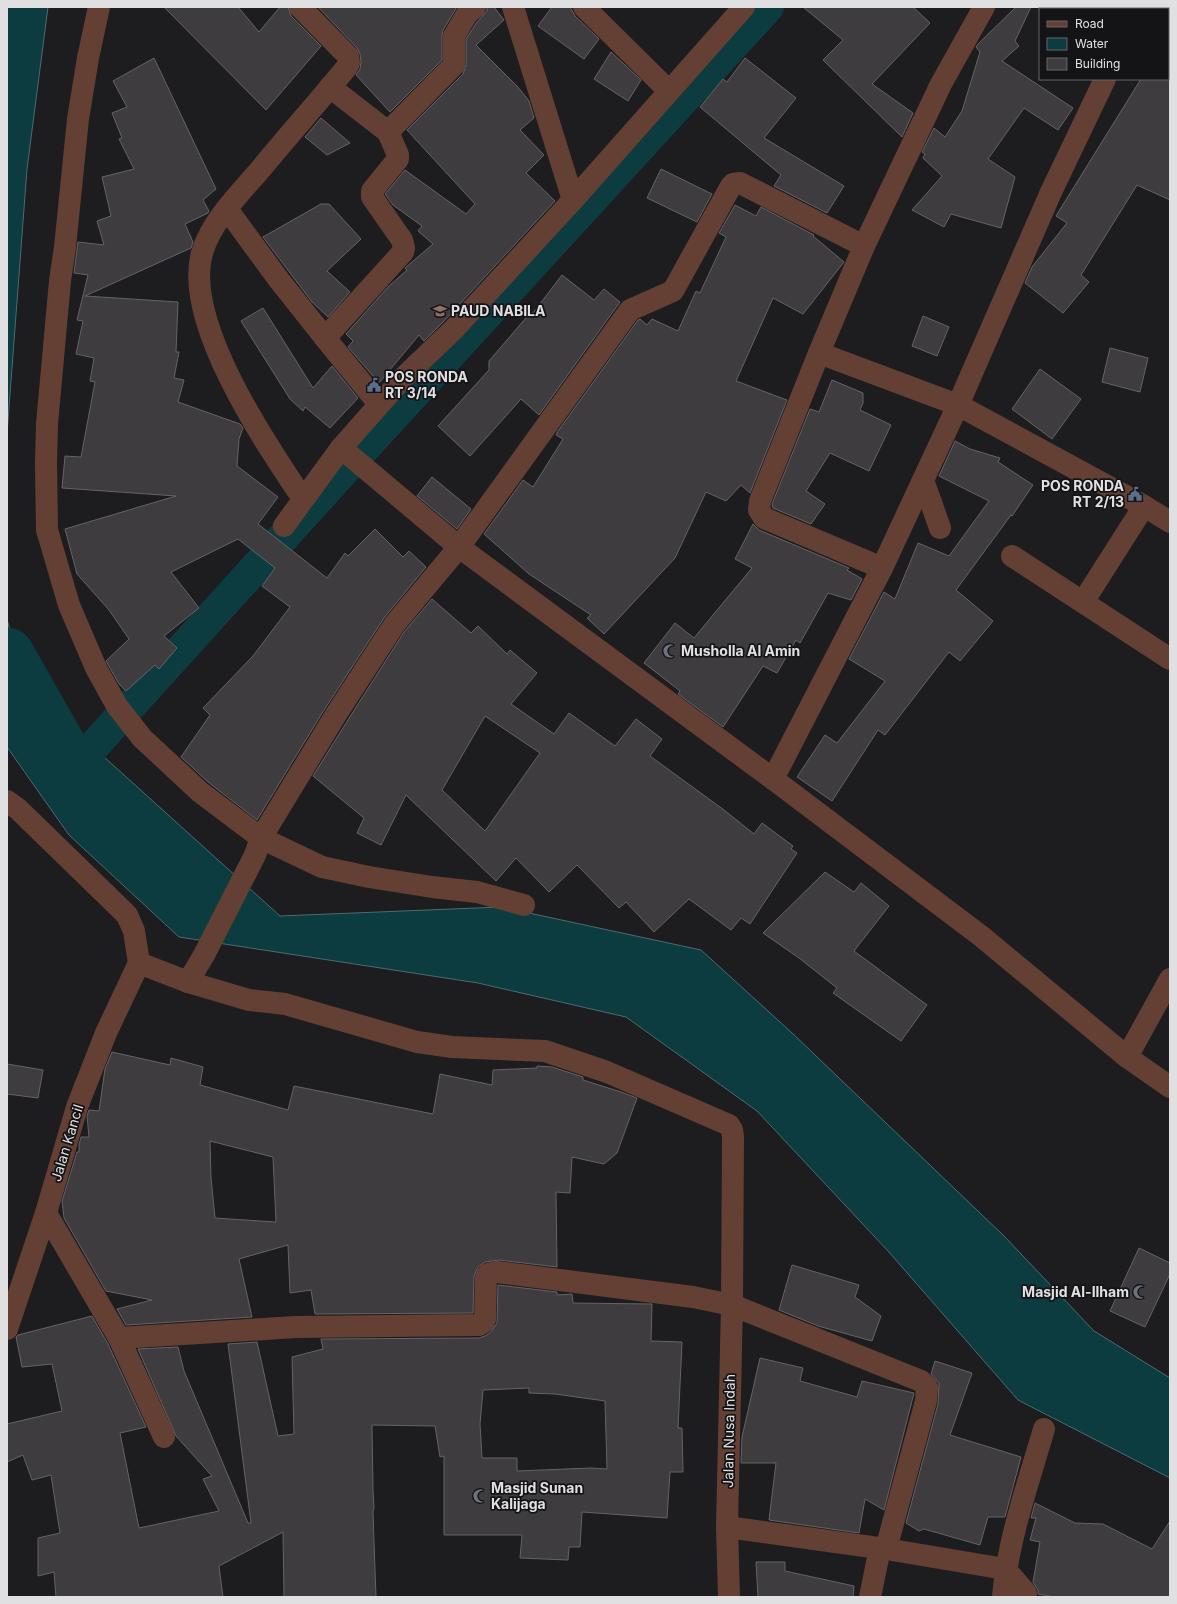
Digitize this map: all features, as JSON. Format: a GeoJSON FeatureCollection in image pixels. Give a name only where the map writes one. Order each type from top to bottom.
{"type":"FeatureCollection","features":[{"type":"Feature","properties":{"kind":"street"},"geometry":{"type":"LineString","coordinates":[[99,7],[88,58],[78,119],[65,247],[60,281],[47,424],[46,463],[47,530],[69,605],[96,668],[117,706],[142,738],[258,847],[322,867],[418,885],[477,892],[524,905]]}},
{"type":"Feature","properties":{"kind":"street"},"geometry":{"type":"LineString","coordinates":[[300,7],[348,56],[349,63],[226,209],[202,250],[199,272],[200,294],[206,315],[230,380],[267,446],[303,499]]}},
{"type":"Feature","properties":{"kind":"street"},"geometry":{"type":"LineString","coordinates":[[388,132],[454,65],[454,36],[467,14],[475,7]]}},
{"type":"Feature","properties":{"kind":"street"},"geometry":{"type":"LineString","coordinates":[[513,7],[573,200]]}},
{"type":"Feature","properties":{"kind":"street"},"geometry":{"type":"LineString","coordinates":[[584,7],[670,91]]}},
{"type":"Feature","properties":{"kind":"street"},"geometry":{"type":"LineString","coordinates":[[284,526],[303,499],[379,404],[402,379],[455,328],[573,200],[744,7]]}},
{"type":"Feature","properties":{"kind":"street"},"geometry":{"type":"LineString","coordinates":[[882,568],[764,518],[759,510],[760,501],[819,353],[864,246],[941,84],[984,7]]}},
{"type":"Feature","properties":{"kind":"street"},"geometry":{"type":"LineString","coordinates":[[773,779],[882,568],[958,405],[1051,192],[1105,80]]}},
{"type":"Feature","properties":{"kind":"street"},"geometry":{"type":"LineString","coordinates":[[324,338],[403,252],[404,248],[402,240],[372,197],[372,191],[398,158],[388,132],[330,87]]}},
{"type":"Feature","properties":{"kind":"street"},"geometry":{"type":"LineString","coordinates":[[7,801],[18,809],[127,915],[134,931],[139,963],[188,982],[204,955],[258,847],[335,716],[394,625],[459,547],[630,310],[673,291],[733,184],[740,182],[864,246]]}},
{"type":"Feature","properties":{"kind":"street"},"geometry":{"type":"LineString","coordinates":[[226,209],[324,338],[379,404]]}},
{"type":"Feature","properties":{"kind":"street"},"geometry":{"type":"LineString","coordinates":[[819,353],[958,405],[1144,506],[1170,522]]}},
{"type":"Feature","properties":{"kind":"street"},"geometry":{"type":"LineString","coordinates":[[343,450],[459,547],[773,779],[981,936],[1127,1057],[1170,1087]]}},
{"type":"Feature","properties":{"kind":"street"},"geometry":{"type":"LineString","coordinates":[[923,480],[940,528]]}},
{"type":"Feature","properties":{"kind":"street"},"geometry":{"type":"LineString","coordinates":[[1083,602],[1144,506]]}},
{"type":"Feature","properties":{"kind":"street"},"geometry":{"type":"LineString","coordinates":[[1012,556],[1170,660]]}},
{"type":"Feature","properties":{"kind":"street","name":"Jalan Kancil"},"geometry":{"type":"LineString","coordinates":[[7,1329],[46,1213],[77,1107],[106,1033],[139,963]]}},
{"type":"Feature","properties":{"kind":"street"},"geometry":{"type":"LineString","coordinates":[[1127,1057],[1170,979]]}},
{"type":"Feature","properties":{"kind":"street","name":"Jalan Nusa Indah"},"geometry":{"type":"LineString","coordinates":[[188,982],[249,1000],[285,1004],[417,1042],[452,1047],[545,1051],[607,1072],[729,1125],[732,1133],[732,1304],[727,1526],[729,1597]]}},
{"type":"Feature","properties":{"kind":"street"},"geometry":{"type":"LineString","coordinates":[[46,1213],[119,1338],[164,1437]]}},
{"type":"Feature","properties":{"kind":"street"},"geometry":{"type":"LineString","coordinates":[[119,1338],[296,1327],[479,1325],[484,1322],[485,1319],[486,1277],[488,1274],[497,1272],[693,1297],[732,1304],[925,1384],[927,1392],[926,1401],[870,1597]]}},
{"type":"Feature","properties":{"kind":"street"},"geometry":{"type":"LineString","coordinates":[[1003,1597],[1005,1569],[1015,1527],[1044,1429]]}},
{"type":"Feature","properties":{"kind":"street"},"geometry":{"type":"LineString","coordinates":[[727,1526],[1005,1569],[1026,1593]]}},
{"type":"Feature","properties":{"kind":"water"},"geometry":{"type":"Polygon","coordinates":[[[7,7],[48,7],[27,169],[7,434],[7,7]]]}},
{"type":"Feature","properties":{"kind":"water"},"geometry":{"type":"Polygon","coordinates":[[[7,619],[33,717],[93,747],[280,916],[501,907],[701,950],[791,1032],[1004,1236],[1094,1331],[1170,1378],[1170,1478],[1018,1400],[888,1251],[757,1111],[626,1017],[478,983],[179,937],[69,835],[7,747],[7,619]]]}},
{"type":"Feature","properties":{"kind":"building"},"geometry":{"type":"Polygon","coordinates":[[[164,7],[238,7],[259,32],[280,7],[288,7],[291,16],[321,46],[266,110],[164,7]]]}},
{"type":"Feature","properties":{"kind":"building"},"geometry":{"type":"Polygon","coordinates":[[[318,7],[457,7],[443,30],[442,60],[390,112],[356,75],[360,69],[361,62],[360,54],[357,48],[318,7]]]}},
{"type":"Feature","properties":{"kind":"building"},"geometry":{"type":"Polygon","coordinates":[[[487,7],[494,7],[504,20],[476,45],[517,86],[529,101],[534,118],[520,130],[544,155],[526,173],[555,201],[424,341],[419,335],[379,383],[348,347],[353,341],[346,334],[388,287],[407,270],[405,268],[433,244],[418,231],[422,226],[393,205],[385,194],[405,170],[466,214],[475,204],[407,130],[463,74],[466,65],[466,39],[477,22],[487,11],[487,7]]]}},
{"type":"Feature","properties":{"kind":"building"},"geometry":{"type":"Polygon","coordinates":[[[552,7],[570,7],[575,16],[599,39],[584,59],[538,26],[552,7]]]}},
{"type":"Feature","properties":{"kind":"building"},"geometry":{"type":"Polygon","coordinates":[[[803,7],[913,7],[930,23],[872,84],[913,113],[902,137],[823,60],[843,40],[803,7]]]}},
{"type":"Feature","properties":{"kind":"building"},"geometry":{"type":"Polygon","coordinates":[[[1016,7],[1031,7],[1015,41],[1019,46],[1002,61],[1073,108],[1058,130],[1024,108],[988,159],[1015,177],[1001,228],[951,214],[944,227],[912,210],[942,176],[923,158],[925,154],[922,152],[934,128],[945,137],[962,111],[980,52],[976,47],[1016,7]]]}},
{"type":"Feature","properties":{"kind":"building"},"geometry":{"type":"Polygon","coordinates":[[[611,52],[641,80],[628,101],[594,79],[611,52]]]}},
{"type":"Feature","properties":{"kind":"building"},"geometry":{"type":"Polygon","coordinates":[[[154,58],[216,189],[203,200],[209,211],[208,213],[185,224],[193,242],[191,248],[85,296],[178,302],[176,352],[179,352],[174,378],[184,380],[178,402],[240,424],[243,428],[239,439],[237,466],[278,497],[258,524],[327,578],[345,553],[348,556],[375,529],[403,557],[409,551],[426,567],[384,618],[324,710],[257,820],[208,782],[181,757],[210,715],[203,708],[253,656],[290,607],[262,586],[275,568],[238,539],[171,572],[199,608],[164,636],[177,648],[159,669],[155,665],[126,691],[119,684],[106,661],[129,639],[109,610],[77,574],[65,529],[176,496],[62,488],[65,456],[81,457],[95,382],[90,381],[94,358],[76,354],[83,321],[77,320],[88,275],[74,273],[78,242],[104,245],[97,221],[111,216],[102,177],[134,169],[119,139],[122,138],[112,113],[127,107],[113,81],[154,58]]]}},
{"type":"Feature","properties":{"kind":"building"},"geometry":{"type":"Polygon","coordinates":[[[745,58],[796,98],[764,138],[844,186],[827,213],[774,186],[781,175],[700,107],[723,79],[727,82],[745,58]]]}},
{"type":"Feature","properties":{"kind":"building"},"geometry":{"type":"Polygon","coordinates":[[[1170,79],[1170,200],[1137,185],[1081,275],[1089,282],[1063,313],[1025,283],[1032,267],[1067,223],[1056,216],[1140,80],[1170,79]]]}},
{"type":"Feature","properties":{"kind":"building"},"geometry":{"type":"Polygon","coordinates":[[[321,118],[350,143],[327,155],[305,137],[321,118]]]}},
{"type":"Feature","properties":{"kind":"building"},"geometry":{"type":"Polygon","coordinates":[[[661,169],[712,194],[697,222],[647,198],[661,169]]]}},
{"type":"Feature","properties":{"kind":"building"},"geometry":{"type":"Polygon","coordinates":[[[321,204],[329,204],[361,239],[327,271],[350,292],[328,317],[312,302],[263,237],[321,204]]]}},
{"type":"Feature","properties":{"kind":"building"},"geometry":{"type":"Polygon","coordinates":[[[735,205],[756,216],[761,207],[814,235],[813,236],[844,262],[803,314],[773,298],[736,381],[787,400],[750,493],[741,485],[726,501],[706,492],[675,558],[604,634],[587,618],[591,615],[529,574],[484,534],[523,480],[533,487],[563,439],[556,435],[558,431],[638,320],[640,319],[647,325],[652,319],[678,331],[696,291],[700,293],[726,237],[719,233],[735,205]]]}},
{"type":"Feature","properties":{"kind":"building"},"geometry":{"type":"Polygon","coordinates":[[[562,275],[594,300],[604,289],[620,302],[539,415],[521,399],[470,456],[438,426],[489,370],[489,361],[531,312],[533,313],[562,275]]]}},
{"type":"Feature","properties":{"kind":"building"},"geometry":{"type":"Polygon","coordinates":[[[263,308],[313,388],[332,366],[358,398],[330,428],[305,407],[303,411],[290,399],[241,321],[263,308]]]}},
{"type":"Feature","properties":{"kind":"building"},"geometry":{"type":"Polygon","coordinates":[[[923,316],[949,327],[937,356],[912,346],[923,316]]]}},
{"type":"Feature","properties":{"kind":"building"},"geometry":{"type":"Polygon","coordinates":[[[1110,348],[1148,358],[1140,392],[1102,382],[1110,348]]]}},
{"type":"Feature","properties":{"kind":"building"},"geometry":{"type":"Polygon","coordinates":[[[1040,369],[1081,399],[1052,439],[1012,409],[1040,369]]]}},
{"type":"Feature","properties":{"kind":"building"},"geometry":{"type":"Polygon","coordinates":[[[832,380],[863,393],[863,403],[860,410],[891,425],[869,471],[830,453],[806,491],[825,504],[811,524],[773,508],[772,504],[810,409],[819,412],[832,380]]]}},
{"type":"Feature","properties":{"kind":"building"},"geometry":{"type":"Polygon","coordinates":[[[955,441],[970,449],[1000,458],[998,462],[1033,485],[1012,516],[1011,515],[956,590],[993,621],[960,661],[949,652],[885,735],[878,730],[832,801],[797,777],[825,735],[837,743],[885,681],[849,659],[884,592],[895,599],[918,543],[949,556],[989,501],[939,476],[955,441]]]}},
{"type":"Feature","properties":{"kind":"building"},"geometry":{"type":"Polygon","coordinates":[[[432,477],[471,509],[457,529],[417,496],[432,477]]]}},
{"type":"Feature","properties":{"kind":"building"},"geometry":{"type":"Polygon","coordinates":[[[753,524],[759,530],[849,568],[847,570],[862,579],[851,600],[828,593],[800,643],[796,640],[777,673],[763,666],[723,727],[678,694],[680,691],[644,663],[675,623],[694,638],[752,568],[735,559],[753,524]]]}},
{"type":"Feature","properties":{"kind":"building"},"geometry":{"type":"Polygon","coordinates":[[[432,599],[471,633],[478,626],[507,654],[510,650],[537,673],[511,704],[554,734],[569,713],[615,746],[636,719],[662,739],[650,756],[724,810],[754,834],[762,823],[793,846],[791,849],[797,853],[750,924],[741,918],[731,930],[689,899],[654,932],[626,902],[619,908],[577,865],[549,892],[516,858],[496,881],[406,795],[381,845],[357,833],[364,818],[313,776],[404,632],[432,599]],[[485,716],[442,790],[485,831],[540,753],[485,716]]]}},
{"type":"Feature","properties":{"kind":"building"},"geometry":{"type":"Polygon","coordinates":[[[825,872],[854,892],[861,883],[889,906],[854,951],[927,1005],[901,1041],[833,993],[837,988],[799,958],[763,933],[825,872]]]}},
{"type":"Feature","properties":{"kind":"building"},"geometry":{"type":"Polygon","coordinates":[[[112,1052],[170,1065],[171,1058],[203,1067],[200,1085],[288,1110],[294,1086],[433,1114],[440,1074],[492,1085],[493,1070],[537,1068],[537,1066],[552,1067],[583,1077],[583,1080],[637,1098],[617,1153],[604,1164],[572,1157],[570,1193],[556,1192],[557,1267],[499,1260],[485,1262],[478,1267],[474,1276],[473,1313],[315,1314],[311,1290],[290,1293],[288,1245],[239,1259],[252,1317],[126,1325],[117,1309],[152,1300],[106,1291],[64,1218],[62,1201],[77,1152],[79,1152],[81,1137],[89,1137],[87,1116],[89,1110],[99,1111],[105,1069],[112,1052]],[[210,1141],[211,1178],[215,1218],[276,1222],[273,1157],[210,1141]]]}},
{"type":"Feature","properties":{"kind":"building"},"geometry":{"type":"Polygon","coordinates":[[[7,1064],[43,1070],[38,1098],[7,1094],[7,1064]]]}},
{"type":"Feature","properties":{"kind":"building","name":"Masjid Al-Ilham"},"geometry":{"type":"Polygon","coordinates":[[[1139,1248],[1170,1263],[1170,1274],[1145,1327],[1110,1311],[1139,1248]]]}},
{"type":"Feature","properties":{"kind":"building"},"geometry":{"type":"Polygon","coordinates":[[[792,1265],[859,1285],[855,1297],[881,1316],[872,1341],[818,1326],[779,1310],[792,1265]]]}},
{"type":"Feature","properties":{"kind":"building"},"geometry":{"type":"Polygon","coordinates":[[[498,1285],[557,1292],[557,1295],[572,1294],[573,1303],[652,1304],[651,1341],[682,1342],[678,1428],[682,1428],[683,1472],[670,1472],[667,1518],[582,1512],[580,1547],[569,1547],[568,1560],[520,1558],[522,1535],[444,1535],[444,1456],[440,1457],[435,1426],[372,1425],[376,1597],[284,1597],[283,1532],[219,1566],[223,1597],[56,1597],[54,1572],[38,1576],[38,1538],[60,1533],[51,1475],[32,1480],[23,1455],[7,1462],[7,1424],[62,1411],[52,1364],[22,1367],[16,1337],[18,1335],[92,1316],[108,1344],[146,1427],[120,1433],[139,1528],[219,1511],[203,1479],[212,1476],[176,1436],[138,1349],[178,1347],[184,1371],[248,1523],[251,1523],[228,1344],[257,1342],[278,1436],[294,1434],[292,1357],[323,1349],[321,1339],[479,1338],[491,1332],[497,1323],[498,1285]],[[529,1388],[483,1390],[480,1424],[482,1458],[517,1458],[517,1471],[591,1468],[607,1469],[605,1401],[555,1394],[529,1393],[529,1388]]]}},
{"type":"Feature","properties":{"kind":"building"},"geometry":{"type":"Polygon","coordinates":[[[760,1358],[803,1368],[800,1381],[857,1397],[862,1381],[914,1393],[884,1510],[865,1499],[859,1533],[769,1520],[776,1463],[741,1463],[742,1437],[760,1358]]]}},
{"type":"Feature","properties":{"kind":"building"},"geometry":{"type":"Polygon","coordinates":[[[935,1361],[972,1373],[950,1435],[1021,1457],[1005,1517],[988,1517],[980,1545],[924,1529],[919,1531],[906,1523],[938,1404],[939,1383],[931,1374],[935,1361]]]}},
{"type":"Feature","properties":{"kind":"building"},"geometry":{"type":"Polygon","coordinates":[[[1035,1503],[1075,1523],[1103,1524],[1152,1549],[1170,1521],[1170,1597],[1054,1597],[1038,1594],[1038,1590],[1033,1582],[1040,1542],[1030,1540],[1036,1518],[1031,1518],[1035,1503]]]}},
{"type":"Feature","properties":{"kind":"building"},"geometry":{"type":"Polygon","coordinates":[[[756,1562],[785,1562],[785,1571],[854,1586],[853,1597],[758,1597],[756,1562]]]}},
{"type":"Feature","properties":{"kind":"waterway"},"geometry":{"type":"LineString","coordinates":[[74,773],[93,747],[768,7]]}},
{"type":"Feature","properties":{"kind":"waterway"},"geometry":{"type":"LineString","coordinates":[[7,655],[74,773],[89,785]]}},
{"type":"Feature","properties":{"kind":"place","name":"PAUD NABILA"},"geometry":{"type":"Point","coordinates":[440,311]}},
{"type":"Feature","properties":{"kind":"place","name":"POS RONDA RT 3/14"},"geometry":{"type":"Point","coordinates":[374,385]}},
{"type":"Feature","properties":{"kind":"place","name":"POS RONDA RT 2/13"},"geometry":{"type":"Point","coordinates":[1135,494]}},
{"type":"Feature","properties":{"kind":"place","name":"Musholla Al Amin"},"geometry":{"type":"Point","coordinates":[670,651]}},
{"type":"Feature","properties":{"kind":"place","name":"Masjid Al-Ilham"},"geometry":{"type":"Point","coordinates":[1140,1292]}},
{"type":"Feature","properties":{"kind":"place","name":"Masjid Sunan Kalijaga"},"geometry":{"type":"Point","coordinates":[480,1496]}}]}
